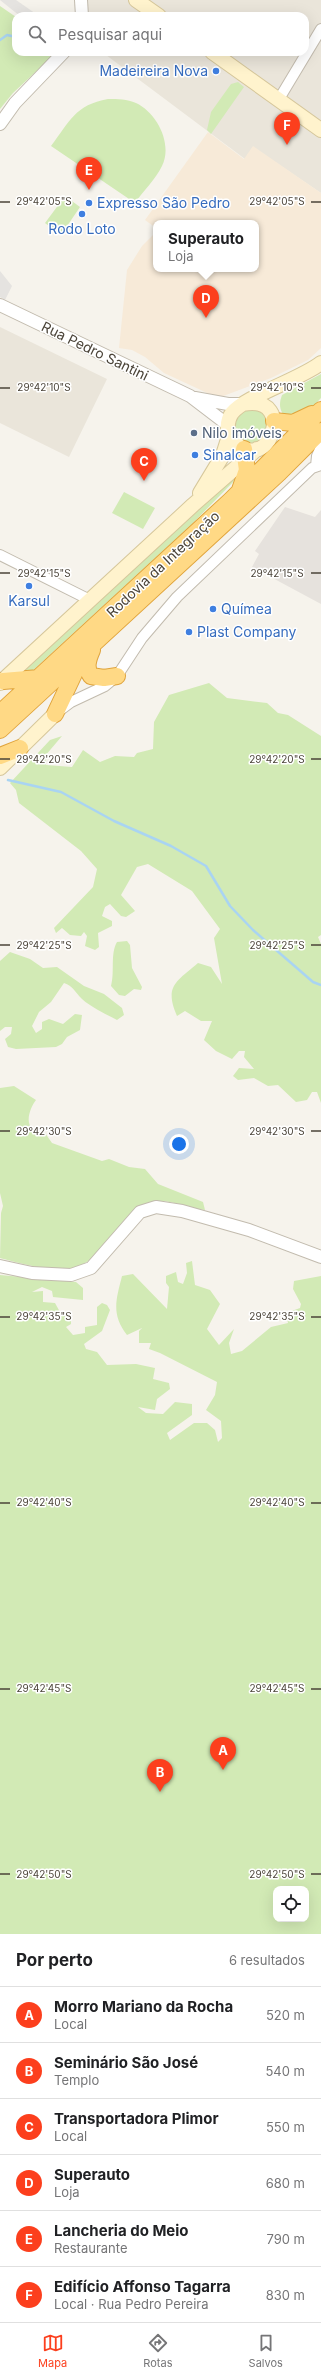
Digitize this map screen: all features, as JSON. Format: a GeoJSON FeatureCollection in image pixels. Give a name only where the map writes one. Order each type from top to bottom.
{"type":"FeatureCollection","features":[{"type":"Feature","properties":{"kind":"highway"},"geometry":{"type":"LineString","coordinates":[[272,416],[293,423],[321,410]]}},
{"type":"Feature","properties":{"kind":"highway","name":"Rodovia da Integração"},"geometry":{"type":"LineString","coordinates":[[0,713],[239,493],[321,410]]}},
{"type":"Feature","properties":{"kind":"highway","name":"Rodovia da Integração"},"geometry":{"type":"LineString","coordinates":[[0,730],[279,473],[321,431]]}},
{"type":"Feature","properties":{"kind":"highway"},"geometry":{"type":"LineString","coordinates":[[239,493],[246,478],[248,453]]}},
{"type":"Feature","properties":{"kind":"highway"},"geometry":{"type":"LineString","coordinates":[[88,649],[88,672],[95,678],[117,676]]}},
{"type":"Feature","properties":{"kind":"highway"},"geometry":{"type":"LineString","coordinates":[[55,714],[88,649]]}},
{"type":"Feature","properties":{"kind":"highway"},"geometry":{"type":"LineString","coordinates":[[1,682],[39,678]]}},
{"type":"Feature","properties":{"kind":"highway"},"geometry":{"type":"LineString","coordinates":[[0,756],[20,748]]}},
{"type":"Feature","properties":{"kind":"main road"},"geometry":{"type":"LineString","coordinates":[[136,0],[153,12]]}},
{"type":"Feature","properties":{"kind":"main road"},"geometry":{"type":"LineString","coordinates":[[218,56],[321,130]]}},
{"type":"Feature","properties":{"kind":"main road"},"geometry":{"type":"LineString","coordinates":[[193,505],[223,455],[232,412],[243,404],[285,384],[321,363]]}},
{"type":"Feature","properties":{"kind":"main road"},"geometry":{"type":"LineString","coordinates":[[1,682],[248,453],[264,446],[273,435],[273,395],[285,384]]}},
{"type":"Feature","properties":{"kind":"main road"},"geometry":{"type":"LineString","coordinates":[[243,404],[257,404],[272,416]]}},
{"type":"Feature","properties":{"kind":"main road"},"geometry":{"type":"LineString","coordinates":[[228,430],[248,453]]}},
{"type":"Feature","properties":{"kind":"main road"},"geometry":{"type":"LineString","coordinates":[[0,768],[55,714]]}},
{"type":"Feature","properties":{"kind":"street"},"geometry":{"type":"LineString","coordinates":[[81,0],[82,12]]}},
{"type":"Feature","properties":{"kind":"street"},"geometry":{"type":"LineString","coordinates":[[309,49],[321,29]]}},
{"type":"Feature","properties":{"kind":"street"},"geometry":{"type":"LineString","coordinates":[[0,124],[15,103],[60,56]]}},
{"type":"Feature","properties":{"kind":"street"},"geometry":{"type":"LineString","coordinates":[[279,99],[305,56]]}},
{"type":"Feature","properties":{"kind":"street","name":"Rua Pedro Santini"},"geometry":{"type":"LineString","coordinates":[[0,305],[190,396],[228,404],[243,404]]}},
{"type":"Feature","properties":{"kind":"street","name":"Rua Pedro Santini"},"geometry":{"type":"LineString","coordinates":[[190,396],[228,430]]}},
{"type":"Feature","properties":{"kind":"street"},"geometry":{"type":"LineString","coordinates":[[55,714],[71,702],[105,686],[117,676],[142,638],[177,597],[319,466],[317,456],[321,447]]}},
{"type":"Feature","properties":{"kind":"street"},"geometry":{"type":"LineString","coordinates":[[0,555],[90,600]]}},
{"type":"Feature","properties":{"kind":"street"},"geometry":{"type":"LineString","coordinates":[[0,1266],[32,1273],[71,1275],[91,1268],[140,1212],[156,1207],[182,1211],[249,1230],[321,1257]]}},
{"type":"Feature","properties":{"kind":"shaded area"},"geometry":{"type":"Polygon","coordinates":[[[0,0],[16,0],[33,12],[15,12],[0,0]]]}},
{"type":"Feature","properties":{"kind":"shaded area"},"geometry":{"type":"Polygon","coordinates":[[[81,0],[321,0],[321,193],[253,147],[245,159],[107,56],[309,56],[309,12],[82,12],[81,0]]]}},
{"type":"Feature","properties":{"kind":"shaded area"},"geometry":{"type":"Polygon","coordinates":[[[208,132],[244,159],[253,146],[321,193],[321,348],[308,360],[271,378],[218,398],[164,373],[145,357],[132,350],[119,348],[127,270],[142,246],[153,235],[153,272],[259,272],[259,220],[153,220],[153,226],[145,220],[208,132]]]}},
{"type":"Feature","properties":{"kind":"shaded area"},"geometry":{"type":"Polygon","coordinates":[[[0,271],[12,286],[5,300],[0,297],[0,271]]]}},
{"type":"Feature","properties":{"kind":"shaded area"},"geometry":{"type":"Polygon","coordinates":[[[0,327],[107,379],[69,457],[0,423],[0,327]]]}},
{"type":"Feature","properties":{"kind":"shaded area"},"geometry":{"type":"Polygon","coordinates":[[[285,507],[315,517],[321,510],[321,604],[252,567],[259,554],[255,551],[285,507]]]}},
{"type":"Feature","properties":{"kind":"green space"},"geometry":{"type":"Polygon","coordinates":[[[0,6],[12,14],[12,56],[53,56],[13,93],[0,109],[0,6]]]}},
{"type":"Feature","properties":{"kind":"green space"},"geometry":{"type":"Polygon","coordinates":[[[238,82],[244,87],[211,134],[207,130],[211,112],[231,84],[238,82]]]}},
{"type":"Feature","properties":{"kind":"green space"},"geometry":{"type":"Polygon","coordinates":[[[108,99],[129,101],[144,108],[156,122],[164,139],[166,148],[162,166],[135,203],[51,146],[74,115],[80,110],[88,105],[108,99]]]}},
{"type":"Feature","properties":{"kind":"green space"},"geometry":{"type":"Polygon","coordinates":[[[65,196],[80,207],[61,235],[45,223],[65,196]]]}},
{"type":"Feature","properties":{"kind":"green space"},"geometry":{"type":"Polygon","coordinates":[[[321,374],[321,398],[304,416],[288,420],[280,409],[282,395],[321,374]]]}},
{"type":"Feature","properties":{"kind":"green space"},"geometry":{"type":"Polygon","coordinates":[[[248,409],[254,409],[263,414],[267,420],[267,432],[263,438],[254,443],[248,443],[239,438],[234,429],[234,423],[239,414],[248,409]]]}},
{"type":"Feature","properties":{"kind":"green space"},"geometry":{"type":"Polygon","coordinates":[[[239,472],[239,476],[192,524],[30,673],[18,675],[239,472]]]}},
{"type":"Feature","properties":{"kind":"green space"},"geometry":{"type":"Polygon","coordinates":[[[124,492],[155,508],[143,529],[112,513],[124,492]]]}},
{"type":"Feature","properties":{"kind":"green space"},"geometry":{"type":"Polygon","coordinates":[[[209,683],[227,698],[267,703],[278,713],[288,715],[321,736],[321,935],[318,937],[321,944],[321,1103],[317,1092],[312,1092],[307,1100],[296,1102],[278,1085],[268,1086],[254,1078],[238,1080],[233,1076],[239,1068],[254,1069],[244,1057],[245,1051],[239,1051],[232,1059],[216,1051],[204,1040],[212,1021],[201,1021],[185,1011],[177,1016],[172,998],[174,985],[198,963],[211,967],[222,984],[214,938],[220,929],[192,891],[148,864],[137,867],[121,895],[135,911],[126,917],[121,916],[110,904],[105,907],[102,916],[112,921],[112,926],[98,933],[99,947],[95,950],[85,946],[87,936],[84,932],[81,936],[70,935],[62,928],[56,933],[54,928],[93,887],[97,869],[81,851],[19,803],[16,790],[10,783],[50,740],[62,736],[45,756],[46,765],[72,767],[83,750],[100,762],[115,756],[134,757],[137,753],[153,749],[154,722],[169,695],[209,683]]]}},
{"type":"Feature","properties":{"kind":"green space"},"geometry":{"type":"Polygon","coordinates":[[[127,941],[130,945],[132,968],[142,987],[141,990],[134,989],[125,996],[119,995],[111,986],[115,947],[117,942],[127,941]]]}},
{"type":"Feature","properties":{"kind":"green space"},"geometry":{"type":"Polygon","coordinates":[[[10,952],[30,959],[43,968],[57,967],[84,986],[104,994],[122,1008],[124,1015],[117,1020],[86,1002],[72,988],[64,983],[51,1002],[39,1012],[32,1026],[36,1033],[42,1029],[42,1022],[49,1019],[63,1024],[75,1014],[82,1015],[80,1030],[67,1037],[62,1044],[56,1047],[16,1049],[8,1047],[5,1039],[11,1034],[12,1027],[5,1027],[0,1031],[0,961],[10,952]]]}},
{"type":"Feature","properties":{"kind":"green space"},"geometry":{"type":"Polygon","coordinates":[[[14,1086],[36,1100],[29,1114],[30,1126],[34,1130],[45,1133],[52,1143],[102,1161],[109,1159],[129,1167],[145,1169],[158,1184],[203,1202],[205,1210],[163,1201],[146,1204],[126,1221],[95,1256],[82,1265],[69,1270],[63,1271],[45,1269],[0,1258],[1,1213],[3,1206],[0,1193],[0,1088],[14,1086]]]}},
{"type":"Feature","properties":{"kind":"green space"},"geometry":{"type":"Polygon","coordinates":[[[192,1261],[195,1285],[210,1290],[220,1304],[207,1329],[219,1345],[234,1329],[229,1343],[231,1354],[242,1351],[271,1327],[288,1323],[286,1313],[300,1308],[301,1304],[293,1289],[294,1281],[321,1276],[321,1934],[0,1934],[0,1275],[76,1282],[83,1288],[83,1300],[53,1297],[52,1291],[42,1287],[32,1292],[43,1291],[43,1302],[55,1303],[60,1312],[71,1318],[71,1324],[66,1327],[73,1335],[85,1333],[85,1327],[97,1325],[97,1307],[102,1303],[107,1305],[110,1310],[102,1331],[84,1344],[86,1349],[97,1352],[107,1365],[136,1364],[155,1368],[153,1379],[169,1383],[170,1389],[157,1399],[155,1410],[138,1407],[146,1413],[163,1414],[175,1402],[192,1404],[192,1415],[167,1433],[170,1440],[194,1423],[207,1423],[215,1430],[218,1442],[222,1438],[221,1421],[206,1410],[215,1395],[217,1382],[160,1353],[149,1349],[151,1343],[139,1343],[139,1331],[142,1328],[127,1335],[122,1327],[117,1313],[116,1307],[118,1292],[122,1276],[133,1274],[167,1309],[169,1287],[166,1283],[166,1276],[176,1272],[178,1282],[183,1284],[187,1273],[186,1263],[192,1261]]]}},
{"type":"Feature","properties":{"kind":"waterway"},"geometry":{"type":"LineString","coordinates":[[0,40],[7,35],[12,36]]}},
{"type":"Feature","properties":{"kind":"waterway"},"geometry":{"type":"LineString","coordinates":[[8,780],[61,792],[114,821],[171,846],[206,866],[230,906],[253,930],[313,982],[321,985]]}},
{"type":"Feature","properties":{"kind":"place","name":"Madeireira Nova"},"geometry":{"type":"Point","coordinates":[216,71]}},
{"type":"Feature","properties":{"kind":"place","name":"Edifício Affonso Tagarra"},"geometry":{"type":"Point","coordinates":[287,145]}},
{"type":"Feature","properties":{"kind":"place","name":"Lancheria do Meio"},"geometry":{"type":"Point","coordinates":[89,190]}},
{"type":"Feature","properties":{"kind":"place","name":"Expresso São Pedro"},"geometry":{"type":"Point","coordinates":[89,203]}},
{"type":"Feature","properties":{"kind":"place","name":"Rodo Loto"},"geometry":{"type":"Point","coordinates":[82,214]}},
{"type":"Feature","properties":{"kind":"place","name":"Superauto"},"geometry":{"type":"Point","coordinates":[206,318]}},
{"type":"Feature","properties":{"kind":"place","name":"Nilo imóveis"},"geometry":{"type":"Point","coordinates":[194,433]}},
{"type":"Feature","properties":{"kind":"place","name":"Sinalcar"},"geometry":{"type":"Point","coordinates":[195,455]}},
{"type":"Feature","properties":{"kind":"place","name":"Transportadora Plimor"},"geometry":{"type":"Point","coordinates":[144,481]}},
{"type":"Feature","properties":{"kind":"place","name":"Karsul"},"geometry":{"type":"Point","coordinates":[29,586]}},
{"type":"Feature","properties":{"kind":"place","name":"Químea"},"geometry":{"type":"Point","coordinates":[213,609]}},
{"type":"Feature","properties":{"kind":"place","name":"Plast Company"},"geometry":{"type":"Point","coordinates":[189,632]}},
{"type":"Feature","properties":{"kind":"place","name":"Morro Mariano da Rocha"},"geometry":{"type":"Point","coordinates":[223,1770]}},
{"type":"Feature","properties":{"kind":"place","name":"Seminário São José"},"geometry":{"type":"Point","coordinates":[160,1792]}}]}
